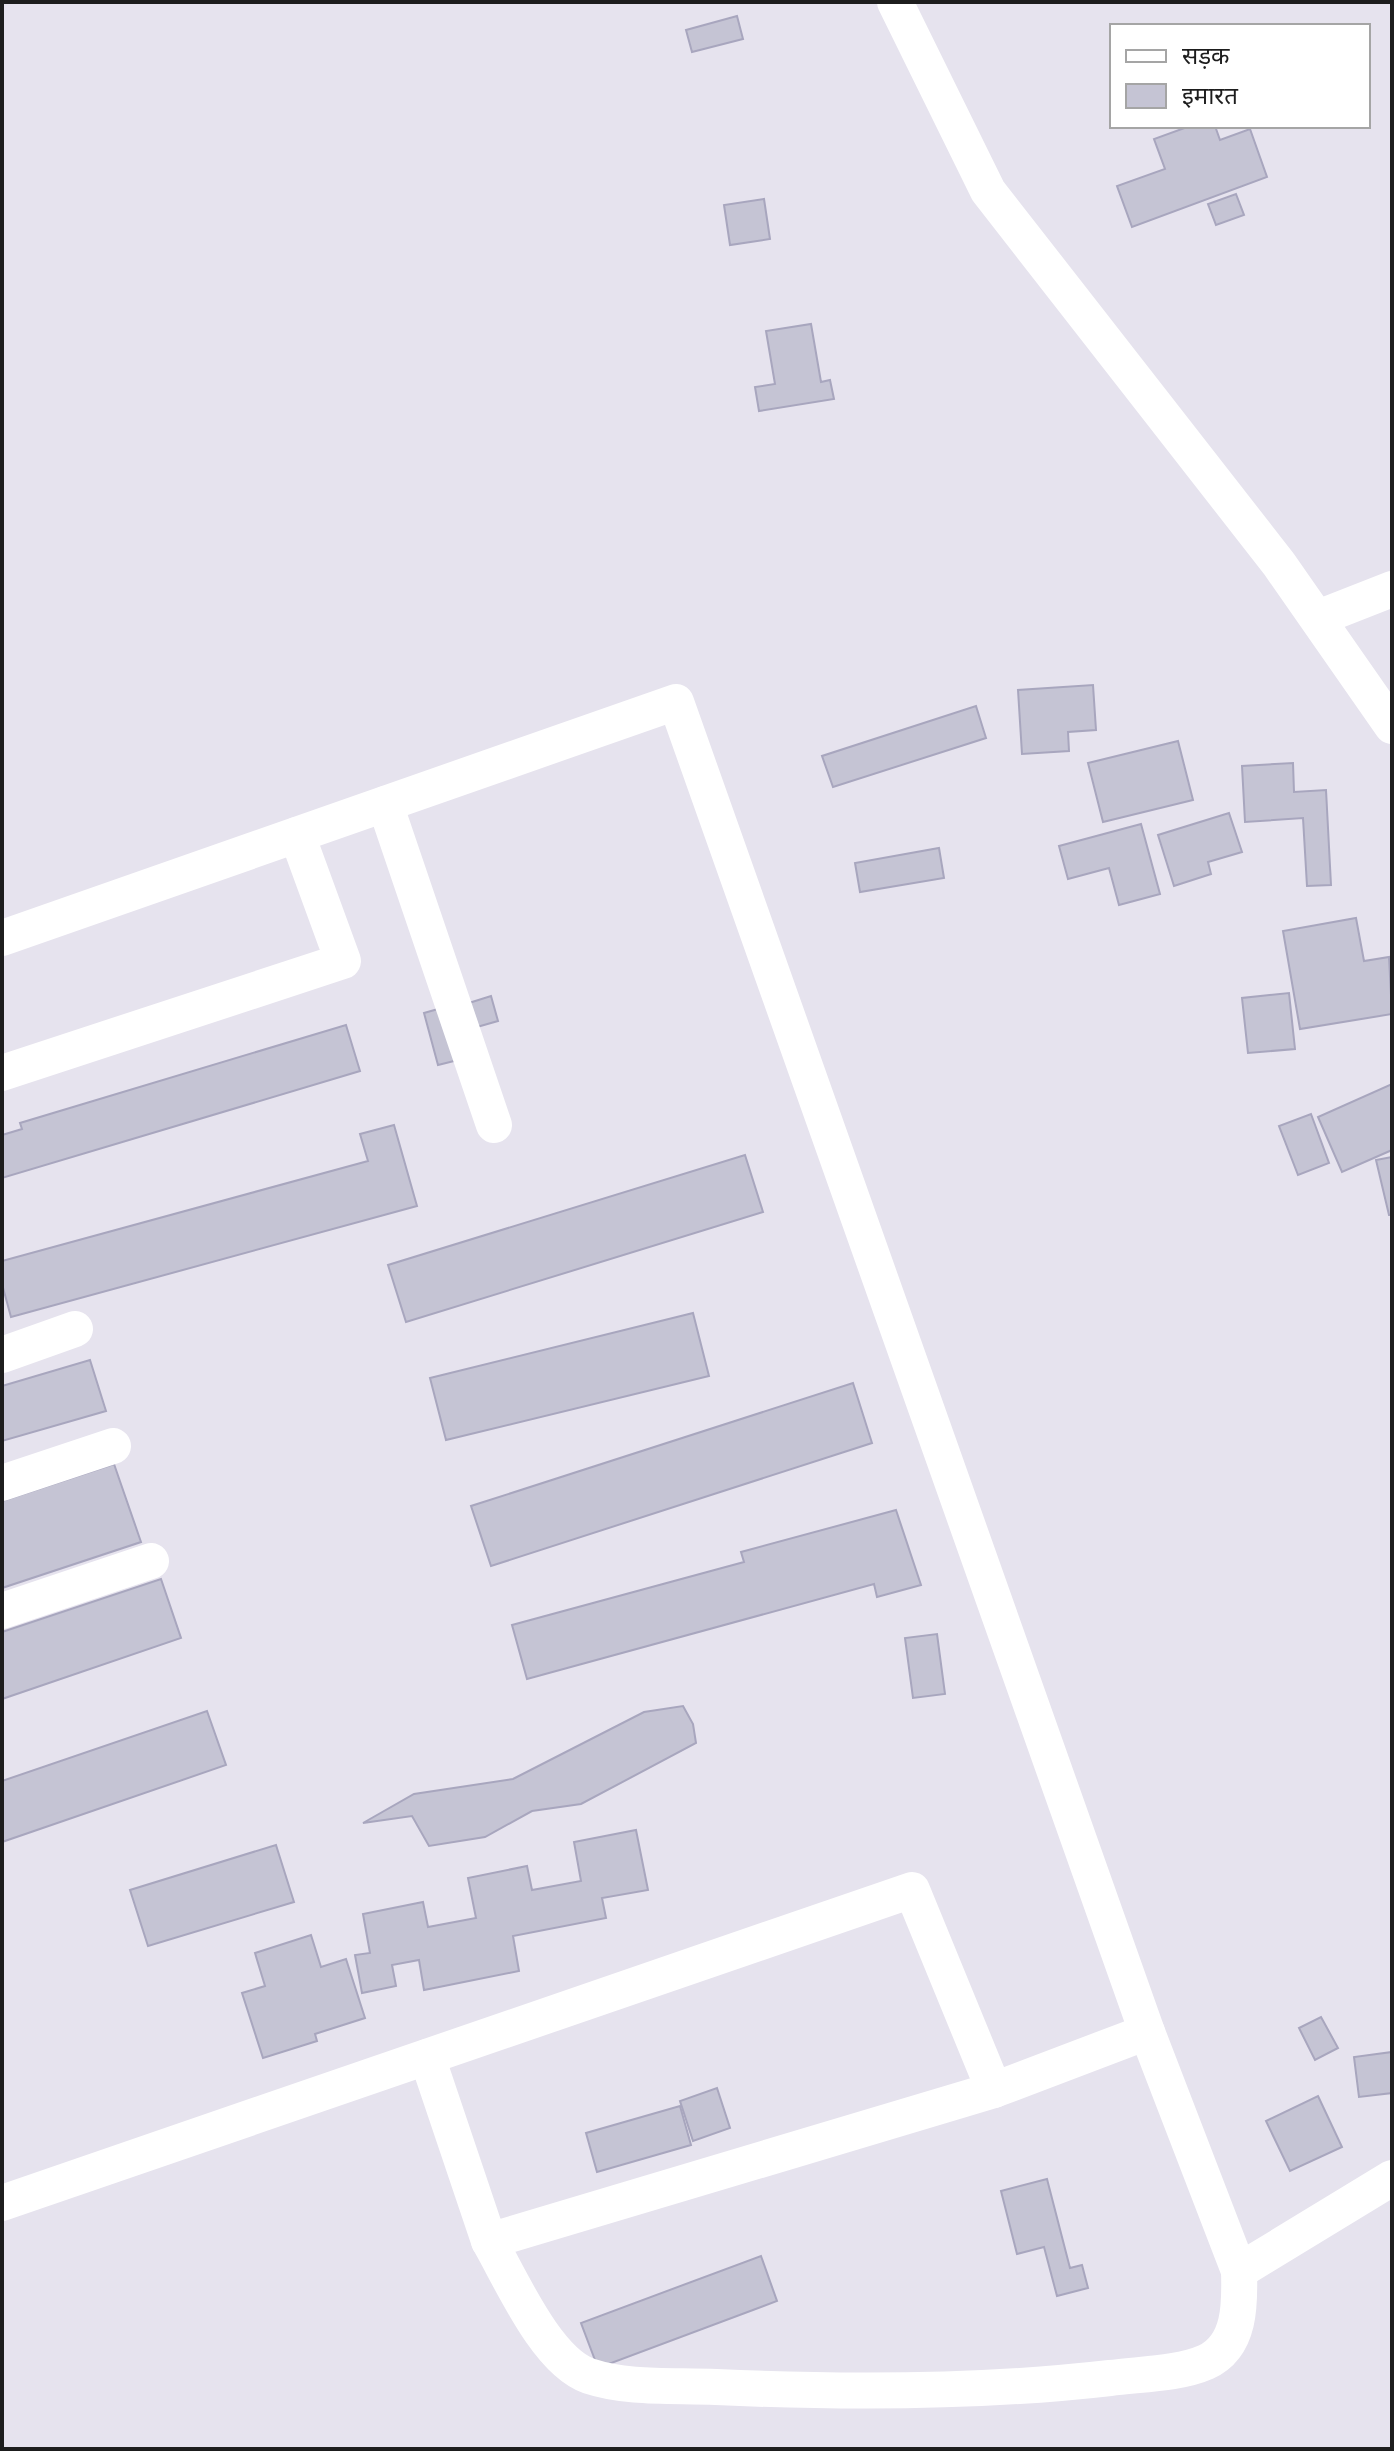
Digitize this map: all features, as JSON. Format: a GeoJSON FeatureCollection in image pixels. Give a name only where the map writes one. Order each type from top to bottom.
{"type":"FeatureCollection","features":[{"type":"Feature","properties":{"kind":"street"},"geometry":{"type":"LineString","coordinates":[[895,2],[988,191],[1318,618],[1392,726]]}},
{"type":"Feature","properties":{"kind":"street"},"geometry":{"type":"LineString","coordinates":[[1318,618],[1392,589]]}},
{"type":"Feature","properties":{"kind":"street"},"geometry":{"type":"LineString","coordinates":[[2,938],[676,702],[1147,2032],[1239,2271],[1240,2302],[1234,2335],[1208,2361],[1159,2372],[1020,2388],[832,2392],[632,2383],[587,2375],[552,2348],[489,2241],[427,2057]]}},
{"type":"Feature","properties":{"kind":"street"},"geometry":{"type":"LineString","coordinates":[[385,804],[494,1125]]}},
{"type":"Feature","properties":{"kind":"street"},"geometry":{"type":"LineString","coordinates":[[2,1073],[343,961],[297,835]]}},
{"type":"Feature","properties":{"kind":"street"},"geometry":{"type":"LineString","coordinates":[[2,1355],[75,1329]]}},
{"type":"Feature","properties":{"kind":"street"},"geometry":{"type":"LineString","coordinates":[[2,1483],[113,1446]]}},
{"type":"Feature","properties":{"kind":"street"},"geometry":{"type":"LineString","coordinates":[[2,1611],[151,1561]]}},
{"type":"Feature","properties":{"kind":"street"},"geometry":{"type":"LineString","coordinates":[[2,2203],[912,1890],[994,2090]]}},
{"type":"Feature","properties":{"kind":"street"},"geometry":{"type":"LineString","coordinates":[[489,2241],[994,2090],[1147,2032]]}},
{"type":"Feature","properties":{"kind":"street"},"geometry":{"type":"LineString","coordinates":[[1239,2271],[1392,2178]]}},
{"type":"Feature","properties":{"kind":"building"},"geometry":{"type":"Polygon","coordinates":[[[737,16],[743,39],[692,52],[686,30],[737,16]]]}},
{"type":"Feature","properties":{"kind":"building"},"geometry":{"type":"Polygon","coordinates":[[[1184,128],[1216,128],[1220,140],[1250,129],[1267,177],[1132,227],[1117,186],[1165,169],[1154,139],[1184,128]]]}},
{"type":"Feature","properties":{"kind":"building"},"geometry":{"type":"Polygon","coordinates":[[[1236,194],[1244,215],[1216,225],[1208,204],[1236,194]]]}},
{"type":"Feature","properties":{"kind":"building"},"geometry":{"type":"Polygon","coordinates":[[[764,199],[770,239],[730,245],[724,205],[764,199]]]}},
{"type":"Feature","properties":{"kind":"building"},"geometry":{"type":"Polygon","coordinates":[[[811,324],[821,382],[830,380],[834,399],[759,411],[755,387],[775,384],[766,331],[811,324]]]}},
{"type":"Feature","properties":{"kind":"building"},"geometry":{"type":"Polygon","coordinates":[[[1093,685],[1096,730],[1068,732],[1069,751],[1022,754],[1018,690],[1093,685]]]}},
{"type":"Feature","properties":{"kind":"building"},"geometry":{"type":"Polygon","coordinates":[[[976,706],[986,738],[833,787],[822,756],[976,706]]]}},
{"type":"Feature","properties":{"kind":"building"},"geometry":{"type":"Polygon","coordinates":[[[1178,741],[1193,800],[1103,822],[1088,763],[1178,741]]]}},
{"type":"Feature","properties":{"kind":"building"},"geometry":{"type":"Polygon","coordinates":[[[1293,763],[1294,792],[1326,790],[1331,885],[1307,886],[1303,818],[1245,822],[1242,766],[1293,763]]]}},
{"type":"Feature","properties":{"kind":"building"},"geometry":{"type":"Polygon","coordinates":[[[1229,813],[1242,852],[1208,862],[1211,874],[1174,886],[1158,835],[1229,813]]]}},
{"type":"Feature","properties":{"kind":"building"},"geometry":{"type":"Polygon","coordinates":[[[1141,824],[1160,894],[1119,905],[1109,868],[1068,879],[1059,846],[1141,824]]]}},
{"type":"Feature","properties":{"kind":"building"},"geometry":{"type":"Polygon","coordinates":[[[939,848],[944,878],[860,892],[855,863],[939,848]]]}},
{"type":"Feature","properties":{"kind":"building"},"geometry":{"type":"Polygon","coordinates":[[[1356,918],[1364,961],[1389,957],[1392,1014],[1300,1029],[1283,931],[1356,918]]]}},
{"type":"Feature","properties":{"kind":"building"},"geometry":{"type":"Polygon","coordinates":[[[1289,993],[1295,1049],[1248,1053],[1242,998],[1289,993]]]}},
{"type":"Feature","properties":{"kind":"building"},"geometry":{"type":"Polygon","coordinates":[[[491,996],[498,1021],[477,1027],[469,1003],[491,996]]]}},
{"type":"Feature","properties":{"kind":"building"},"geometry":{"type":"Polygon","coordinates":[[[445,1007],[458,1060],[438,1065],[424,1013],[445,1007]]]}},
{"type":"Feature","properties":{"kind":"building"},"geometry":{"type":"Polygon","coordinates":[[[346,1025],[360,1071],[2,1178],[2,1135],[22,1129],[20,1123],[346,1025]]]}},
{"type":"Feature","properties":{"kind":"building"},"geometry":{"type":"Polygon","coordinates":[[[1392,1084],[1392,1150],[1342,1172],[1318,1117],[1392,1084]]]}},
{"type":"Feature","properties":{"kind":"building"},"geometry":{"type":"Polygon","coordinates":[[[1311,1114],[1329,1163],[1298,1175],[1279,1126],[1311,1114]]]}},
{"type":"Feature","properties":{"kind":"building"},"geometry":{"type":"Polygon","coordinates":[[[394,1125],[417,1206],[11,1317],[2,1284],[2,1261],[368,1161],[360,1134],[394,1125]]]}},
{"type":"Feature","properties":{"kind":"building"},"geometry":{"type":"Polygon","coordinates":[[[745,1155],[763,1212],[406,1322],[388,1265],[745,1155]]]}},
{"type":"Feature","properties":{"kind":"building"},"geometry":{"type":"Polygon","coordinates":[[[1392,1157],[1392,1215],[1389,1215],[1376,1160],[1392,1157]]]}},
{"type":"Feature","properties":{"kind":"building"},"geometry":{"type":"Polygon","coordinates":[[[693,1313],[709,1376],[446,1440],[430,1378],[693,1313]]]}},
{"type":"Feature","properties":{"kind":"building"},"geometry":{"type":"Polygon","coordinates":[[[90,1360],[106,1411],[2,1441],[2,1386],[90,1360]]]}},
{"type":"Feature","properties":{"kind":"building"},"geometry":{"type":"Polygon","coordinates":[[[853,1383],[872,1443],[491,1566],[471,1506],[853,1383]]]}},
{"type":"Feature","properties":{"kind":"building"},"geometry":{"type":"Polygon","coordinates":[[[114,1464],[141,1542],[2,1588],[2,1501],[114,1464]]]}},
{"type":"Feature","properties":{"kind":"building"},"geometry":{"type":"Polygon","coordinates":[[[896,1510],[921,1585],[877,1597],[874,1584],[527,1679],[512,1625],[744,1562],[741,1552],[896,1510]]]}},
{"type":"Feature","properties":{"kind":"building"},"geometry":{"type":"Polygon","coordinates":[[[161,1579],[181,1638],[2,1699],[2,1632],[161,1579]]]}},
{"type":"Feature","properties":{"kind":"building"},"geometry":{"type":"Polygon","coordinates":[[[937,1634],[945,1694],[913,1698],[905,1638],[937,1634]]]}},
{"type":"Feature","properties":{"kind":"building"},"geometry":{"type":"Polygon","coordinates":[[[683,1706],[693,1724],[696,1743],[581,1804],[532,1811],[485,1837],[429,1846],[412,1816],[363,1823],[414,1794],[513,1779],[644,1712],[683,1706]]]}},
{"type":"Feature","properties":{"kind":"building"},"geometry":{"type":"Polygon","coordinates":[[[207,1711],[226,1765],[2,1842],[2,1781],[207,1711]]]}},
{"type":"Feature","properties":{"kind":"building"},"geometry":{"type":"Polygon","coordinates":[[[636,1830],[648,1890],[602,1898],[606,1918],[513,1936],[519,1971],[424,1990],[419,1960],[392,1965],[396,1986],[362,1993],[355,1955],[370,1953],[363,1914],[423,1902],[428,1927],[476,1918],[468,1878],[527,1866],[532,1890],[581,1881],[574,1842],[636,1830]]]}},
{"type":"Feature","properties":{"kind":"building"},"geometry":{"type":"Polygon","coordinates":[[[276,1845],[294,1902],[148,1946],[130,1890],[276,1845]]]}},
{"type":"Feature","properties":{"kind":"building"},"geometry":{"type":"Polygon","coordinates":[[[311,1935],[321,1967],[346,1959],[365,2018],[315,2034],[317,2041],[263,2058],[242,1993],[265,1986],[255,1953],[311,1935]]]}},
{"type":"Feature","properties":{"kind":"building"},"geometry":{"type":"Polygon","coordinates":[[[1321,2017],[1338,2048],[1315,2060],[1299,2028],[1321,2017]]]}},
{"type":"Feature","properties":{"kind":"building"},"geometry":{"type":"Polygon","coordinates":[[[1392,2052],[1392,2093],[1359,2097],[1354,2057],[1392,2052]]]}},
{"type":"Feature","properties":{"kind":"building"},"geometry":{"type":"Polygon","coordinates":[[[717,2088],[730,2128],[693,2141],[680,2101],[717,2088]]]}},
{"type":"Feature","properties":{"kind":"building"},"geometry":{"type":"Polygon","coordinates":[[[1318,2096],[1342,2147],[1290,2171],[1266,2121],[1318,2096]]]}},
{"type":"Feature","properties":{"kind":"building"},"geometry":{"type":"Polygon","coordinates":[[[680,2106],[691,2145],[597,2172],[586,2133],[680,2106]]]}},
{"type":"Feature","properties":{"kind":"building"},"geometry":{"type":"Polygon","coordinates":[[[1047,2179],[1070,2268],[1082,2265],[1088,2288],[1057,2296],[1044,2247],[1017,2254],[1001,2191],[1047,2179]]]}},
{"type":"Feature","properties":{"kind":"building"},"geometry":{"type":"Polygon","coordinates":[[[761,2256],[777,2301],[598,2368],[581,2323],[761,2256]]]}}]}
